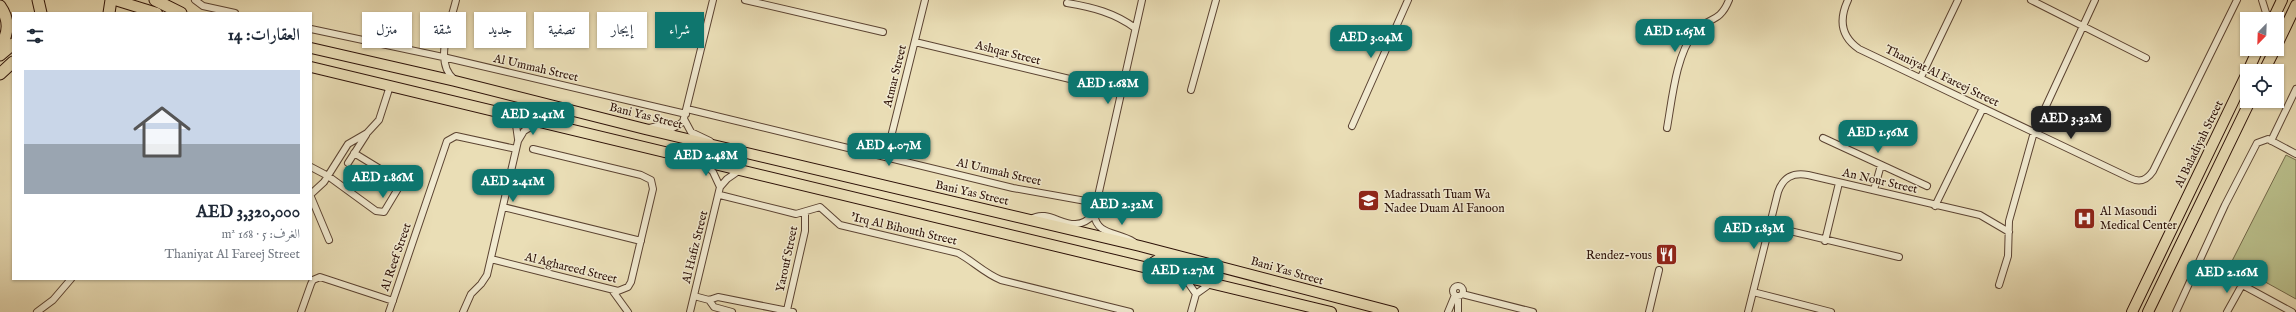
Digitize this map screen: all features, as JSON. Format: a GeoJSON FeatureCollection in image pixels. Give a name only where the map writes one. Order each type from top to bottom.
{"type":"FeatureCollection","features":[{"type":"Feature","properties":{"kind":"highway"},"geometry":{"type":"LineString","coordinates":[[109,12],[111,0]]}},
{"type":"Feature","properties":{"kind":"highway"},"geometry":{"type":"LineString","coordinates":[[155,0],[179,12]]}},
{"type":"Feature","properties":{"kind":"highway"},"geometry":{"type":"LineString","coordinates":[[0,6],[8,24],[6,37],[0,47]]}},
{"type":"Feature","properties":{"kind":"highway"},"geometry":{"type":"LineString","coordinates":[[0,55],[12,45]]}},
{"type":"Feature","properties":{"kind":"highway"},"geometry":{"type":"LineString","coordinates":[[0,74],[12,63]]}},
{"type":"Feature","properties":{"kind":"main road"},"geometry":{"type":"LineString","coordinates":[[115,0],[154,12]]}},
{"type":"Feature","properties":{"kind":"main road"},"geometry":{"type":"LineString","coordinates":[[2276,12],[2282,0]]}},
{"type":"Feature","properties":{"kind":"main road"},"geometry":{"type":"LineString","coordinates":[[2284,30],[2296,5]]}},
{"type":"Feature","properties":{"kind":"main road","name":"Bani Yas Street"},"geometry":{"type":"LineString","coordinates":[[312,48],[455,81],[719,147],[1140,246],[1393,312]]}},
{"type":"Feature","properties":{"kind":"main road"},"geometry":{"type":"LineString","coordinates":[[312,67],[1328,312]]}},
{"type":"Feature","properties":{"kind":"main road","name":"Al Baladiyah Street"},"geometry":{"type":"LineString","coordinates":[[2132,312],[2240,89]]}},
{"type":"Feature","properties":{"kind":"main road"},"geometry":{"type":"LineString","coordinates":[[2148,312],[2247,108]]}},
{"type":"Feature","properties":{"kind":"main road"},"geometry":{"type":"LineString","coordinates":[[1149,268],[1154,262],[1167,254]]}},
{"type":"Feature","properties":{"kind":"street"},"geometry":{"type":"LineString","coordinates":[[195,0],[203,6],[230,12]]}},
{"type":"Feature","properties":{"kind":"street"},"geometry":{"type":"LineString","coordinates":[[455,81],[446,70],[443,57],[456,0]]}},
{"type":"Feature","properties":{"kind":"street"},"geometry":{"type":"LineString","coordinates":[[646,129],[658,126],[676,128],[685,114],[713,0]]}},
{"type":"Feature","properties":{"kind":"street"},"geometry":{"type":"LineString","coordinates":[[744,0],[883,32]]}},
{"type":"Feature","properties":{"kind":"street","name":"Atmar Street"},"geometry":{"type":"LineString","coordinates":[[886,157],[925,0]]}},
{"type":"Feature","properties":{"kind":"street"},"geometry":{"type":"LineString","coordinates":[[1140,246],[1127,238],[1101,230],[1096,224],[1094,214],[1120,91],[1142,0]]}},
{"type":"Feature","properties":{"kind":"street"},"geometry":{"type":"LineString","coordinates":[[1191,90],[1216,0]]}},
{"type":"Feature","properties":{"kind":"street"},"geometry":{"type":"LineString","coordinates":[[1352,126],[1408,0]]}},
{"type":"Feature","properties":{"kind":"street"},"geometry":{"type":"LineString","coordinates":[[1667,128],[1676,81],[1689,42],[1699,27],[1719,18],[1729,0]]}},
{"type":"Feature","properties":{"kind":"street","name":"Thaniyat Al Fareej Street"},"geometry":{"type":"LineString","coordinates":[[1848,0],[1841,21],[1844,34],[1852,44],[2135,180],[2146,179],[2153,171],[2237,0]]}},
{"type":"Feature","properties":{"kind":"street"},"geometry":{"type":"LineString","coordinates":[[1921,77],[1958,0]]}},
{"type":"Feature","properties":{"kind":"street"},"geometry":{"type":"LineString","coordinates":[[2031,0],[2146,58]]}},
{"type":"Feature","properties":{"kind":"street"},"geometry":{"type":"LineString","coordinates":[[1999,286],[2008,256],[2008,232],[2012,208],[2034,132],[2095,0]]}},
{"type":"Feature","properties":{"kind":"street"},"geometry":{"type":"LineString","coordinates":[[2262,0],[2266,12]]}},
{"type":"Feature","properties":{"kind":"street"},"geometry":{"type":"LineString","coordinates":[[1067,3],[1109,13],[1135,28]]}},
{"type":"Feature","properties":{"kind":"street","name":"Al Ummah Street"},"geometry":{"type":"LineString","coordinates":[[312,29],[443,57],[685,114],[886,157],[1013,188],[1097,203]]}},
{"type":"Feature","properties":{"kind":"street","name":"Ashqar Street"},"geometry":{"type":"LineString","coordinates":[[915,42],[1120,91]]}},
{"type":"Feature","properties":{"kind":"street"},"geometry":{"type":"LineString","coordinates":[[348,163],[367,133],[380,120],[390,86]]}},
{"type":"Feature","properties":{"kind":"street"},"geometry":{"type":"LineString","coordinates":[[2272,141],[2296,89]]}},
{"type":"Feature","properties":{"kind":"street"},"geometry":{"type":"LineString","coordinates":[[1935,206],[1983,108]]}},
{"type":"Feature","properties":{"kind":"street"},"geometry":{"type":"LineString","coordinates":[[685,114],[691,132],[719,147]]}},
{"type":"Feature","properties":{"kind":"street"},"geometry":{"type":"LineString","coordinates":[[463,312],[471,294],[484,280],[491,259],[518,141],[518,130],[510,115]]}},
{"type":"Feature","properties":{"kind":"street"},"geometry":{"type":"LineString","coordinates":[[518,141],[524,132],[539,122]]}},
{"type":"Feature","properties":{"kind":"street"},"geometry":{"type":"LineString","coordinates":[[312,193],[320,187],[348,144],[367,133]]}},
{"type":"Feature","properties":{"kind":"street","name":"Al Reef Street"},"geometry":{"type":"LineString","coordinates":[[389,312],[447,141],[456,136],[516,149]]}},
{"type":"Feature","properties":{"kind":"street"},"geometry":{"type":"LineString","coordinates":[[1822,138],[1927,186]]}},
{"type":"Feature","properties":{"kind":"street"},"geometry":{"type":"LineString","coordinates":[[2176,312],[2225,205],[2257,143],[2263,139],[2272,141],[2296,154]]}},
{"type":"Feature","properties":{"kind":"street","name":"Al Aghareed Street"},"geometry":{"type":"LineString","coordinates":[[491,259],[612,290],[623,290],[628,287],[653,189],[651,180],[641,175],[533,149]]}},
{"type":"Feature","properties":{"kind":"street"},"geometry":{"type":"LineString","coordinates":[[312,168],[328,176],[376,211],[381,213],[386,210],[399,187],[398,180],[354,153]]}},
{"type":"Feature","properties":{"kind":"street","name":"Al Hafiz Street"},"geometry":{"type":"LineString","coordinates":[[690,312],[720,195],[720,187],[713,172],[701,161]]}},
{"type":"Feature","properties":{"kind":"street"},"geometry":{"type":"LineString","coordinates":[[1874,190],[1881,165]]}},
{"type":"Feature","properties":{"kind":"street"},"geometry":{"type":"LineString","coordinates":[[720,187],[727,178],[740,170]]}},
{"type":"Feature","properties":{"kind":"street","name":"An Nour Street"},"geometry":{"type":"LineString","coordinates":[[1748,312],[1778,192],[1785,179],[1799,174],[1980,215],[2008,232]]}},
{"type":"Feature","properties":{"kind":"street"},"geometry":{"type":"LineString","coordinates":[[1826,241],[1839,183]]}},
{"type":"Feature","properties":{"kind":"street","name":"'Irq Al Bihouth Street"},"geometry":{"type":"LineString","coordinates":[[720,195],[791,212],[805,212],[816,207],[820,207],[840,225],[958,253],[971,260],[984,272],[1001,280],[1130,312]]}},
{"type":"Feature","properties":{"kind":"street"},"geometry":{"type":"LineString","coordinates":[[312,199],[329,240]]}},
{"type":"Feature","properties":{"kind":"street"},"geometry":{"type":"LineString","coordinates":[[503,207],[640,241]]}},
{"type":"Feature","properties":{"kind":"street","name":"Yarouf Street"},"geometry":{"type":"LineString","coordinates":[[694,296],[709,300],[718,297],[790,311],[806,231],[805,212]]}},
{"type":"Feature","properties":{"kind":"street"},"geometry":{"type":"LineString","coordinates":[[1031,221],[1034,217],[1044,216],[1078,225],[1086,222],[1094,214]]}},
{"type":"Feature","properties":{"kind":"street"},"geometry":{"type":"LineString","coordinates":[[1769,226],[1826,241],[1899,257]]}},
{"type":"Feature","properties":{"kind":"street"},"geometry":{"type":"LineString","coordinates":[[2200,262],[2292,312]]}},
{"type":"Feature","properties":{"kind":"street"},"geometry":{"type":"LineString","coordinates":[[1649,312],[1659,270]]}},
{"type":"Feature","properties":{"kind":"street"},"geometry":{"type":"LineString","coordinates":[[301,312],[313,280],[320,277],[393,301]]}},
{"type":"Feature","properties":{"kind":"street"},"geometry":{"type":"LineString","coordinates":[[1186,278],[1196,294]]}},
{"type":"Feature","properties":{"kind":"street"},"geometry":{"type":"LineString","coordinates":[[37,312],[53,300],[70,280]]}},
{"type":"Feature","properties":{"kind":"street"},"geometry":{"type":"LineString","coordinates":[[1191,312],[1196,294],[1210,284]]}},
{"type":"Feature","properties":{"kind":"street"},"geometry":{"type":"LineString","coordinates":[[2227,312],[2242,285]]}},
{"type":"Feature","properties":{"kind":"street"},"geometry":{"type":"LineString","coordinates":[[612,290],[628,312]]}},
{"type":"Feature","properties":{"kind":"street"},"geometry":{"type":"LineString","coordinates":[[1753,292],[1831,312]]}},
{"type":"Feature","properties":{"kind":"street"},"geometry":{"type":"LineString","coordinates":[[1448,312],[1459,295]]}},
{"type":"Feature","properties":{"kind":"street"},"geometry":{"type":"LineString","coordinates":[[1458,312],[1459,295]]}},
{"type":"Feature","properties":{"kind":"street"},"geometry":{"type":"LineString","coordinates":[[1459,295],[1533,312]]}},
{"type":"Feature","properties":{"kind":"street","name":"Yarouf Street"},"geometry":{"type":"LineString","coordinates":[[709,300],[714,307],[732,312]]}},
{"type":"Feature","properties":{"kind":"street"},"geometry":{"type":"LineString","coordinates":[[758,312],[760,305]]}},
{"type":"Feature","properties":{"kind":"green space"},"geometry":{"type":"Polygon","coordinates":[[[2286,155],[2296,160],[2296,299],[2231,263],[2286,155]]]}},
{"type":"Feature","properties":{"kind":"place","name":"Madrassath Tuam Wa Nadee Duam Al Fanoon"},"geometry":{"type":"Point","coordinates":[1368,201]}},
{"type":"Feature","properties":{"kind":"place","name":"Al Masoudi Medical Center"},"geometry":{"type":"Point","coordinates":[2085,218]}},
{"type":"Feature","properties":{"kind":"place","name":"Rendez-vous"},"geometry":{"type":"Point","coordinates":[1667,255]}}]}
